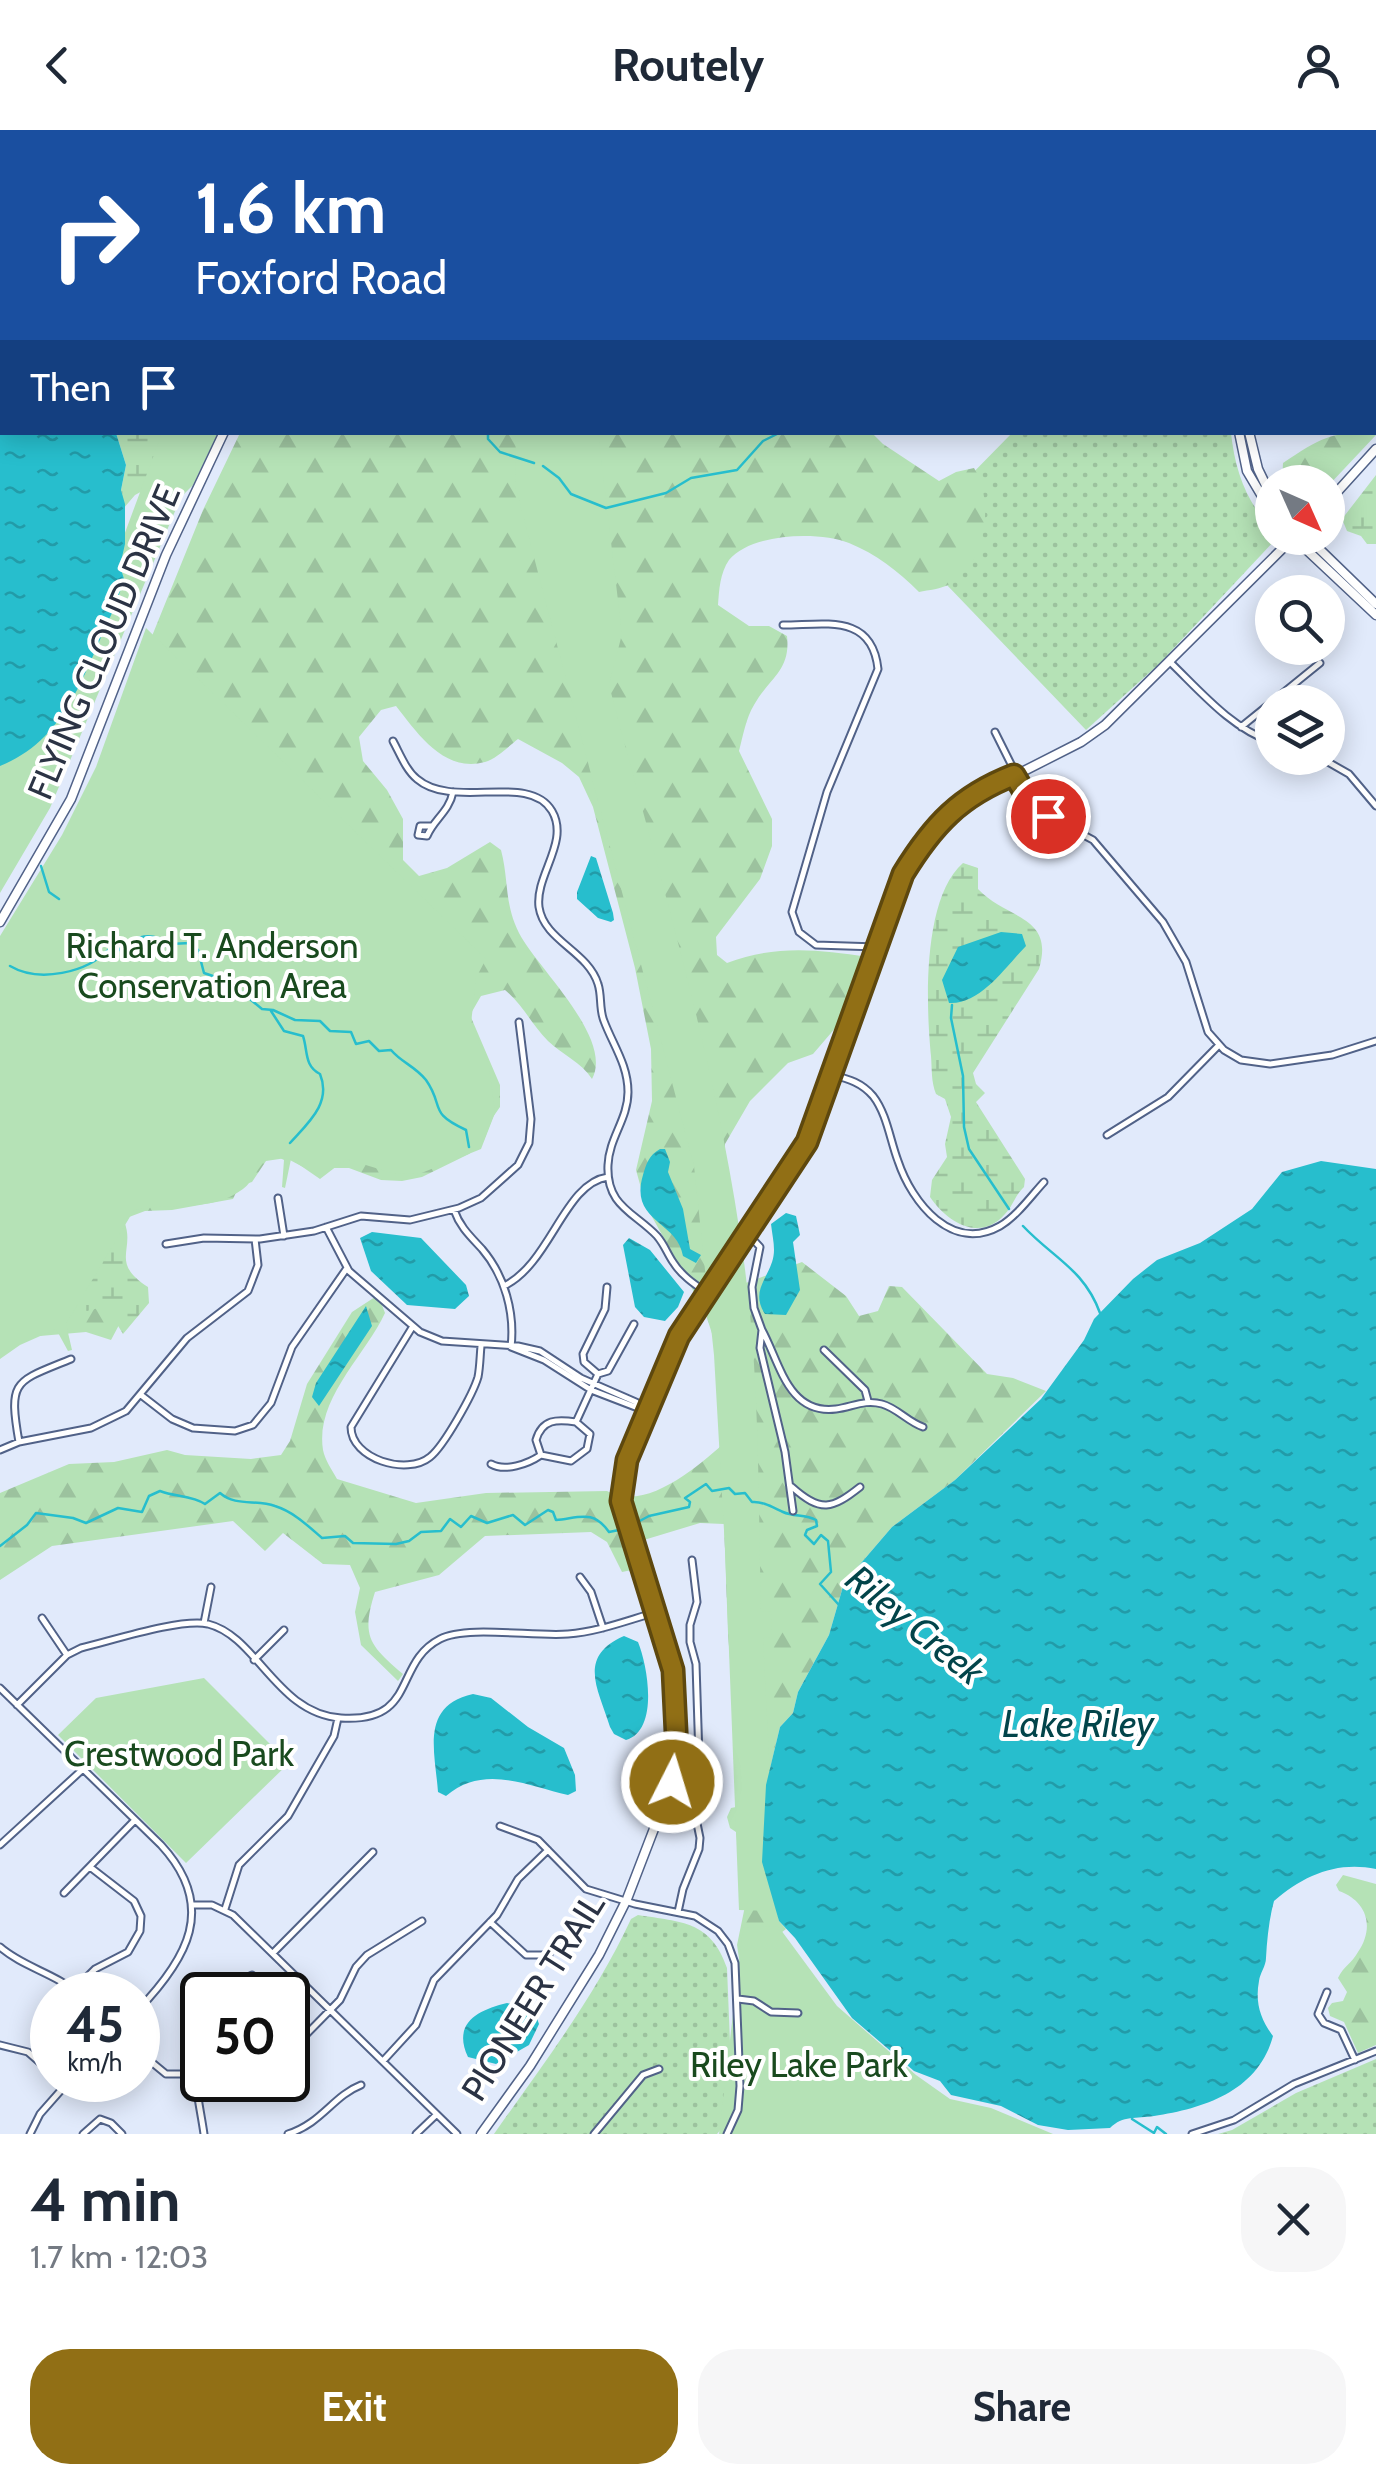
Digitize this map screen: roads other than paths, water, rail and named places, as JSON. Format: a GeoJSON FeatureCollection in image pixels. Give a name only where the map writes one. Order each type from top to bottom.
{"type":"FeatureCollection","features":[{"type":"Feature","properties":{"kind":"main road","name":"FLYING CLOUD DRIVE"},"geometry":{"type":"LineString","coordinates":[[0,922],[72,799],[160,569],[223,435]]}},
{"type":"Feature","properties":{"kind":"main road"},"geometry":{"type":"LineString","coordinates":[[1240,435],[1247,472],[1255,485]]}},
{"type":"Feature","properties":{"kind":"main road"},"geometry":{"type":"LineString","coordinates":[[1250,435],[1257,465]]}},
{"type":"Feature","properties":{"kind":"main road"},"geometry":{"type":"LineString","coordinates":[[1345,483],[1376,449]]}},
{"type":"Feature","properties":{"kind":"main road","name":"PIONEER TRAIL"},"geometry":{"type":"LineString","coordinates":[[481,2134],[599,1955],[626,1902],[675,1767],[673,1670],[627,1528],[621,1501],[623,1473],[679,1336],[807,1142],[903,874],[941,819],[982,790],[1081,742],[1105,725],[1277,555]]}},
{"type":"Feature","properties":{"kind":"main road"},"geometry":{"type":"LineString","coordinates":[[1314,555],[1376,615]]}},
{"type":"Feature","properties":{"kind":"main road"},"geometry":{"type":"LineString","coordinates":[[1326,555],[1376,604]]}},
{"type":"Feature","properties":{"kind":"street"},"geometry":{"type":"LineString","coordinates":[[784,625],[849,625],[868,640],[876,658],[878,669],[827,792],[792,912],[799,932],[816,945],[877,947]]}},
{"type":"Feature","properties":{"kind":"street"},"geometry":{"type":"LineString","coordinates":[[1170,662],[1241,728],[1255,734]]}},
{"type":"Feature","properties":{"kind":"street"},"geometry":{"type":"LineString","coordinates":[[1241,728],[1318,665]]}},
{"type":"Feature","properties":{"kind":"street"},"geometry":{"type":"LineString","coordinates":[[995,732],[1022,791],[1039,809],[1096,842],[1164,922],[1186,962],[1208,1032],[1219,1046],[1241,1060],[1270,1064],[1332,1055],[1376,1041]]}},
{"type":"Feature","properties":{"kind":"street"},"geometry":{"type":"LineString","coordinates":[[392,741],[426,786],[453,792],[522,792],[541,799],[553,812],[556,838],[540,890],[540,912],[549,929],[592,971],[598,982],[603,1019],[628,1077],[628,1104],[609,1151],[608,1177],[623,1209],[658,1237],[678,1270],[709,1288]]}},
{"type":"Feature","properties":{"kind":"street"},"geometry":{"type":"LineString","coordinates":[[1345,772],[1376,806]]}},
{"type":"Feature","properties":{"kind":"street"},"geometry":{"type":"LineString","coordinates":[[430,826],[447,811],[453,792]]}},
{"type":"Feature","properties":{"kind":"street"},"geometry":{"type":"LineString","coordinates":[[166,1244],[204,1238],[284,1236],[361,1216],[410,1220],[454,1210],[491,1191],[518,1164],[529,1143],[531,1119],[519,1022]]}},
{"type":"Feature","properties":{"kind":"street"},"geometry":{"type":"LineString","coordinates":[[1106,1135],[1168,1097],[1219,1046]]}},
{"type":"Feature","properties":{"kind":"street"},"geometry":{"type":"LineString","coordinates":[[833,1076],[861,1084],[872,1095],[881,1109],[908,1186],[932,1218],[942,1224],[965,1233],[982,1233],[998,1227],[1044,1182]]}},
{"type":"Feature","properties":{"kind":"street"},"geometry":{"type":"LineString","coordinates":[[504,1286],[532,1266],[588,1184],[608,1177]]}},
{"type":"Feature","properties":{"kind":"street"},"geometry":{"type":"LineString","coordinates":[[278,1198],[284,1236]]}},
{"type":"Feature","properties":{"kind":"street"},"geometry":{"type":"LineString","coordinates":[[454,1210],[504,1286],[511,1348]]}},
{"type":"Feature","properties":{"kind":"street"},"geometry":{"type":"LineString","coordinates":[[326,1227],[347,1268],[413,1326],[442,1341],[511,1348],[544,1360],[646,1411]]}},
{"type":"Feature","properties":{"kind":"street"},"geometry":{"type":"LineString","coordinates":[[747,1233],[758,1241],[761,1253],[752,1287],[754,1308],[790,1390],[808,1406],[829,1410],[868,1401],[884,1404],[922,1427]]}},
{"type":"Feature","properties":{"kind":"street"},"geometry":{"type":"LineString","coordinates":[[0,1450],[19,1442],[104,1424],[126,1411],[187,1338],[248,1291],[258,1265],[255,1239]]}},
{"type":"Feature","properties":{"kind":"street"},"geometry":{"type":"LineString","coordinates":[[140,1395],[172,1419],[194,1428],[235,1432],[253,1425],[271,1403],[292,1347],[347,1268]]}},
{"type":"Feature","properties":{"kind":"street"},"geometry":{"type":"LineString","coordinates":[[598,1374],[587,1366],[582,1354],[605,1308],[607,1287]]}},
{"type":"Feature","properties":{"kind":"street"},"geometry":{"type":"LineString","coordinates":[[576,1422],[598,1374],[612,1367],[634,1324]]}},
{"type":"Feature","properties":{"kind":"street"},"geometry":{"type":"LineString","coordinates":[[413,1326],[351,1427],[358,1448],[388,1462],[419,1463],[437,1450],[474,1386],[481,1346]]}},
{"type":"Feature","properties":{"kind":"street"},"geometry":{"type":"LineString","coordinates":[[762,1330],[760,1348],[791,1484],[793,1511]]}},
{"type":"Feature","properties":{"kind":"street"},"geometry":{"type":"LineString","coordinates":[[824,1350],[865,1390],[868,1401]]}},
{"type":"Feature","properties":{"kind":"street"},"geometry":{"type":"LineString","coordinates":[[19,1442],[13,1402],[17,1389],[32,1375],[71,1359]]}},
{"type":"Feature","properties":{"kind":"street"},"geometry":{"type":"LineString","coordinates":[[491,1464],[500,1468],[527,1464],[541,1455],[566,1461],[584,1454],[590,1434],[576,1422],[558,1420],[544,1426],[536,1440],[541,1455]]}},
{"type":"Feature","properties":{"kind":"street"},"geometry":{"type":"LineString","coordinates":[[791,1484],[798,1492],[826,1506],[838,1504],[860,1487]]}},
{"type":"Feature","properties":{"kind":"street"},"geometry":{"type":"LineString","coordinates":[[678,1912],[700,1838],[692,1799],[699,1758],[696,1664],[690,1642],[690,1624],[697,1602],[692,1560]]}},
{"type":"Feature","properties":{"kind":"street"},"geometry":{"type":"LineString","coordinates":[[580,1577],[591,1592],[602,1628]]}},
{"type":"Feature","properties":{"kind":"street"},"geometry":{"type":"LineString","coordinates":[[204,1623],[211,1587]]}},
{"type":"Feature","properties":{"kind":"street"},"geometry":{"type":"LineString","coordinates":[[17,1705],[67,1655],[147,1632],[204,1623],[226,1632],[305,1707],[338,1718],[372,1717],[391,1707],[427,1647],[450,1634],[564,1635],[657,1612]]}},
{"type":"Feature","properties":{"kind":"street"},"geometry":{"type":"LineString","coordinates":[[42,1618],[67,1655]]}},
{"type":"Feature","properties":{"kind":"street"},"geometry":{"type":"LineString","coordinates":[[254,1660],[284,1630]]}},
{"type":"Feature","properties":{"kind":"street"},"geometry":{"type":"LineString","coordinates":[[0,1688],[176,1863],[190,1905],[190,1929],[182,1955],[160,1987]]}},
{"type":"Feature","properties":{"kind":"street"},"geometry":{"type":"LineString","coordinates":[[224,1910],[239,1865],[288,1816],[334,1736],[338,1718]]}},
{"type":"Feature","properties":{"kind":"street"},"geometry":{"type":"LineString","coordinates":[[0,1846],[83,1770]]}},
{"type":"Feature","properties":{"kind":"street"},"geometry":{"type":"LineString","coordinates":[[64,1893],[135,1820]]}},
{"type":"Feature","properties":{"kind":"street"},"geometry":{"type":"LineString","coordinates":[[500,1826],[532,1837],[579,1884],[626,1902],[678,1912],[708,1923],[728,1944],[735,1963],[738,1999],[740,2098],[727,2134]]}},
{"type":"Feature","properties":{"kind":"street"},"geometry":{"type":"LineString","coordinates":[[382,2062],[416,2025],[430,1985],[501,1910],[518,1879],[548,1850]]}},
{"type":"Feature","properties":{"kind":"street"},"geometry":{"type":"LineString","coordinates":[[272,1953],[373,1852]]}},
{"type":"Feature","properties":{"kind":"street"},"geometry":{"type":"LineString","coordinates":[[90,1867],[134,1901],[141,1916],[140,1931],[128,1952],[92,1972]]}},
{"type":"Feature","properties":{"kind":"street"},"geometry":{"type":"LineString","coordinates":[[190,1905],[212,1905],[224,1910],[457,2134]]}},
{"type":"Feature","properties":{"kind":"street"},"geometry":{"type":"LineString","coordinates":[[310,2030],[344,1995],[366,1955],[422,1921]]}},
{"type":"Feature","properties":{"kind":"street"},"geometry":{"type":"LineString","coordinates":[[490,1922],[526,1955],[549,1956]]}},
{"type":"Feature","properties":{"kind":"street"},"geometry":{"type":"LineString","coordinates":[[0,1946],[15,1960],[43,1972]]}},
{"type":"Feature","properties":{"kind":"street"},"geometry":{"type":"LineString","coordinates":[[1327,1992],[1318,2014],[1324,2022],[1341,2030],[1355,2060]]}},
{"type":"Feature","properties":{"kind":"street"},"geometry":{"type":"LineString","coordinates":[[738,1999],[754,2001],[771,2012],[798,2014]]}},
{"type":"Feature","properties":{"kind":"street"},"geometry":{"type":"LineString","coordinates":[[0,2044],[30,2054]]}},
{"type":"Feature","properties":{"kind":"street"},"geometry":{"type":"LineString","coordinates":[[1192,2134],[1234,2120],[1294,2084],[1376,2051]]}},
{"type":"Feature","properties":{"kind":"street"},"geometry":{"type":"LineString","coordinates":[[594,2134],[642,2075],[658,2070]]}},
{"type":"Feature","properties":{"kind":"street"},"geometry":{"type":"LineString","coordinates":[[288,2134],[310,2126],[349,2090],[361,2085]]}},
{"type":"Feature","properties":{"kind":"street"},"geometry":{"type":"LineString","coordinates":[[30,2134],[49,2102]]}},
{"type":"Feature","properties":{"kind":"street"},"geometry":{"type":"LineString","coordinates":[[202,2102],[204,2134]]}},
{"type":"Feature","properties":{"kind":"street"},"geometry":{"type":"LineString","coordinates":[[416,2134],[436,2114]]}},
{"type":"Feature","properties":{"kind":"street"},"geometry":{"type":"LineString","coordinates":[[83,2134],[100,2119],[122,2134]]}},
{"type":"Feature","properties":{"kind":"water"},"geometry":{"type":"Polygon","coordinates":[[[0,435],[117,435],[126,465],[121,490],[125,544],[120,566],[125,582],[82,679],[58,721],[23,754],[0,766],[0,435]]]}},
{"type":"Feature","properties":{"kind":"water"},"geometry":{"type":"Polygon","coordinates":[[[591,856],[596,858],[613,913],[611,922],[598,918],[577,899],[591,856]]]}},
{"type":"Feature","properties":{"kind":"water"},"geometry":{"type":"Polygon","coordinates":[[[1001,932],[1022,934],[1026,946],[982,991],[961,1002],[949,1003],[942,980],[958,947],[1001,932]]]}},
{"type":"Feature","properties":{"kind":"water"},"geometry":{"type":"Polygon","coordinates":[[[660,1149],[665,1149],[670,1162],[668,1172],[683,1209],[690,1249],[701,1255],[696,1263],[683,1256],[679,1244],[642,1202],[640,1190],[645,1167],[660,1149]]]}},
{"type":"Feature","properties":{"kind":"water","name":"Lake Riley"},"geometry":{"type":"Polygon","coordinates":[[[1321,1161],[1376,1169],[1376,1869],[1348,1867],[1322,1872],[1274,1901],[1258,1996],[1262,2017],[1273,2036],[1266,2055],[1242,2083],[1210,2102],[1125,2119],[1110,2128],[1068,2130],[1038,2125],[1001,2106],[951,2095],[940,2081],[914,2071],[852,2018],[779,1921],[762,1862],[766,1785],[780,1727],[793,1713],[798,1692],[829,1635],[844,1583],[892,1527],[955,1480],[1041,1399],[1084,1340],[1094,1319],[1133,1279],[1157,1260],[1200,1243],[1252,1209],[1282,1172],[1321,1161]]]}},
{"type":"Feature","properties":{"kind":"water"},"geometry":{"type":"Polygon","coordinates":[[[786,1213],[796,1216],[800,1235],[793,1242],[800,1290],[786,1315],[765,1314],[759,1297],[773,1259],[771,1224],[786,1213]]]}},
{"type":"Feature","properties":{"kind":"water"},"geometry":{"type":"Polygon","coordinates":[[[372,1232],[421,1238],[466,1285],[469,1296],[455,1309],[407,1305],[371,1271],[360,1238],[372,1232]]]}},
{"type":"Feature","properties":{"kind":"water"},"geometry":{"type":"Polygon","coordinates":[[[629,1238],[650,1250],[684,1292],[678,1307],[665,1321],[644,1317],[635,1307],[623,1245],[629,1238]]]}},
{"type":"Feature","properties":{"kind":"water"},"geometry":{"type":"Polygon","coordinates":[[[366,1306],[372,1326],[319,1406],[312,1397],[316,1383],[366,1306]]]}},
{"type":"Feature","properties":{"kind":"water"},"geometry":{"type":"Polygon","coordinates":[[[624,1636],[638,1642],[648,1697],[643,1724],[626,1740],[610,1727],[595,1675],[600,1654],[624,1636]]]}},
{"type":"Feature","properties":{"kind":"water"},"geometry":{"type":"Polygon","coordinates":[[[473,1694],[491,1698],[528,1727],[564,1748],[575,1775],[576,1791],[568,1795],[521,1782],[490,1779],[460,1786],[446,1796],[438,1792],[434,1732],[438,1719],[456,1700],[473,1694]]]}},
{"type":"Feature","properties":{"kind":"water"},"geometry":{"type":"Polygon","coordinates":[[[507,2003],[534,2010],[539,2024],[529,2045],[496,2064],[468,2057],[463,2035],[471,2020],[507,2003]]]}},
{"type":"Feature","properties":{"kind":"waterway"},"geometry":{"type":"LineString","coordinates":[[488,435],[500,452],[534,463]]}},
{"type":"Feature","properties":{"kind":"waterway"},"geometry":{"type":"LineString","coordinates":[[543,466],[571,494],[606,508],[666,493],[691,478],[737,470],[763,441],[775,435]]}},
{"type":"Feature","properties":{"kind":"waterway"},"geometry":{"type":"LineString","coordinates":[[41,866],[49,892],[59,899]]}},
{"type":"Feature","properties":{"kind":"waterway"},"geometry":{"type":"LineString","coordinates":[[10,966],[35,974],[62,973],[144,936],[170,944],[190,943],[198,950],[204,973],[228,981],[262,1009],[295,1020],[320,1021],[330,1031],[351,1032],[356,1044],[369,1041],[379,1051],[391,1050],[426,1080],[441,1113],[466,1130],[469,1147]]}},
{"type":"Feature","properties":{"kind":"waterway"},"geometry":{"type":"LineString","coordinates":[[952,1005],[969,1149],[1009,1209]]}},
{"type":"Feature","properties":{"kind":"waterway"},"geometry":{"type":"LineString","coordinates":[[271,1011],[284,1031],[303,1036],[309,1062],[323,1084],[316,1112],[290,1143]]}},
{"type":"Feature","properties":{"kind":"waterway"},"geometry":{"type":"LineString","coordinates":[[1023,1226],[1077,1275],[1100,1313]]}},
{"type":"Feature","properties":{"kind":"waterway","name":"Riley Creek"},"geometry":{"type":"LineString","coordinates":[[634,1524],[649,1516],[689,1507],[685,1498],[706,1484],[712,1491],[729,1488],[735,1494],[745,1493],[752,1502],[812,1518],[817,1526],[805,1535],[814,1544],[821,1535],[828,1541],[831,1572],[820,1584],[839,1605]]}},
{"type":"Feature","properties":{"kind":"waterway","name":"Riley Creek"},"geometry":{"type":"LineString","coordinates":[[0,1546],[36,1513],[86,1523],[118,1508],[142,1512],[149,1496],[160,1491],[205,1504],[220,1493],[233,1500],[268,1504],[295,1516],[322,1538],[345,1536],[353,1543],[396,1544],[421,1532],[441,1531],[450,1519],[461,1527],[471,1516],[487,1523],[513,1515],[525,1525],[548,1510],[556,1520],[591,1518],[609,1532],[619,1530]]}},
{"type":"Feature","properties":{"kind":"waterway","name":"Riley Creek"},"geometry":{"type":"LineString","coordinates":[[1132,2119],[1154,2133],[1157,2127],[1166,2134]]}},
{"type":"Feature","properties":{"kind":"park label","name":"Richard T. Anderson Conservation Area"},"geometry":{"type":"Point","coordinates":[212,966]}},
{"type":"Feature","properties":{"kind":"park label","name":"Crestwood Park"},"geometry":{"type":"Point","coordinates":[179,1754]}},
{"type":"Feature","properties":{"kind":"park label","name":"Riley Lake Park"},"geometry":{"type":"Point","coordinates":[799,2065]}}]}
